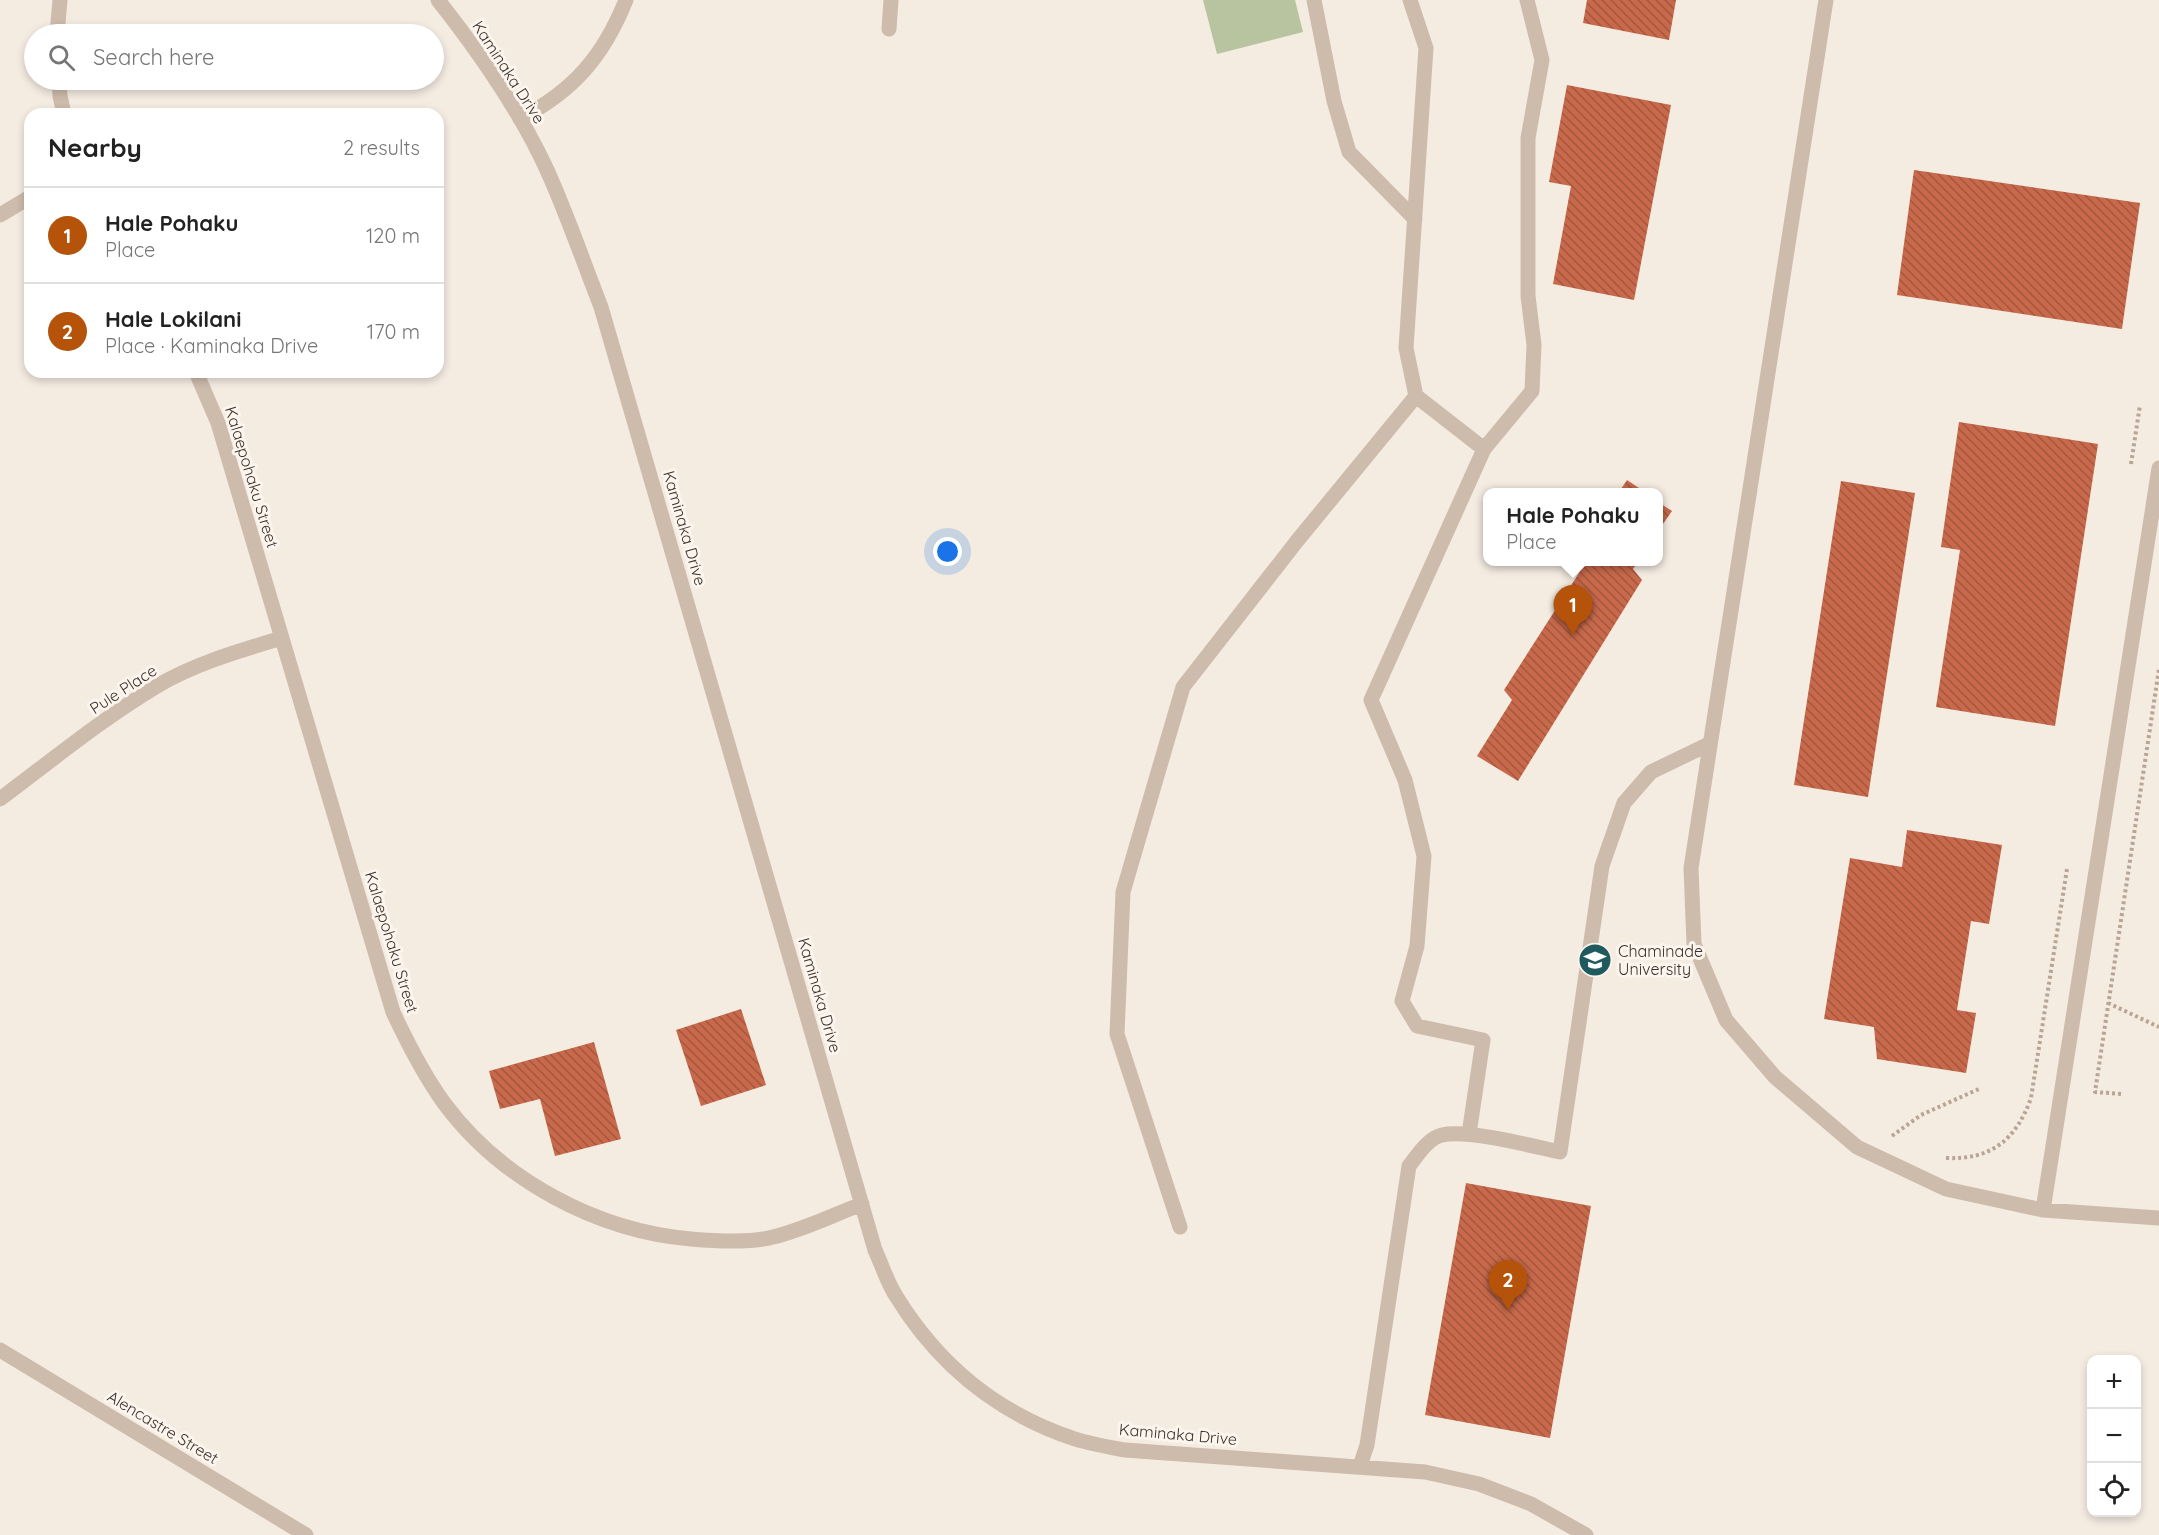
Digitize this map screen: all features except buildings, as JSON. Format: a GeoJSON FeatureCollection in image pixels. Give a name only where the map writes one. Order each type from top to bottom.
{"type":"FeatureCollection","features":[{"type":"Feature","properties":{"kind":"street"},"geometry":{"type":"LineString","coordinates":[[58,24],[60,0]]}},
{"type":"Feature","properties":{"kind":"street","name":"Kaminaka Drive"},"geometry":{"type":"LineString","coordinates":[[438,0],[465,34],[520,119],[547,169],[601,306],[875,1250],[891,1285],[921,1334],[954,1370],[991,1399],[1033,1423],[1078,1440],[1125,1450],[1425,1472],[1479,1484],[1531,1504],[1586,1535]]}},
{"type":"Feature","properties":{"kind":"street"},"geometry":{"type":"LineString","coordinates":[[520,119],[541,108],[585,72],[607,41],[626,0]]}},
{"type":"Feature","properties":{"kind":"street"},"geometry":{"type":"LineString","coordinates":[[889,29],[891,0]]}},
{"type":"Feature","properties":{"kind":"street"},"geometry":{"type":"LineString","coordinates":[[1314,0],[1334,101],[1349,152],[1415,219]]}},
{"type":"Feature","properties":{"kind":"street"},"geometry":{"type":"LineString","coordinates":[[1410,0],[1426,48],[1406,348],[1416,396],[1484,449]]}},
{"type":"Feature","properties":{"kind":"street"},"geometry":{"type":"LineString","coordinates":[[1469,1134],[1483,1040],[1417,1026],[1402,1001],[1418,946],[1424,856],[1406,780],[1371,700],[1484,449],[1533,391],[1534,345],[1528,296],[1528,138],[1542,60],[1527,0]]}},
{"type":"Feature","properties":{"kind":"street"},"geometry":{"type":"LineString","coordinates":[[1826,0],[1691,868],[1694,944],[1726,1020],[1775,1077],[1857,1147],[1946,1189],[2043,1210],[2159,1218]]}},
{"type":"Feature","properties":{"kind":"street"},"geometry":{"type":"LineString","coordinates":[[60,90],[63,108]]}},
{"type":"Feature","properties":{"kind":"street"},"geometry":{"type":"LineString","coordinates":[[0,215],[24,201]]}},
{"type":"Feature","properties":{"kind":"street","name":"Kalaepohaku Street"},"geometry":{"type":"LineString","coordinates":[[199,378],[218,423],[393,1012],[416,1060],[445,1104],[480,1143],[521,1177],[567,1204],[615,1224],[667,1237],[719,1241],[772,1238],[862,1204]]}},
{"type":"Feature","properties":{"kind":"street"},"geometry":{"type":"LineString","coordinates":[[1180,1227],[1117,1034],[1123,892],[1183,687],[1297,541],[1416,396]]}},
{"type":"Feature","properties":{"kind":"street"},"geometry":{"type":"LineString","coordinates":[[2043,1210],[2159,468]]}},
{"type":"Feature","properties":{"kind":"street","name":"Pule Place"},"geometry":{"type":"LineString","coordinates":[[0,800],[110,717],[158,685],[219,657],[282,638]]}},
{"type":"Feature","properties":{"kind":"street"},"geometry":{"type":"LineString","coordinates":[[1360,1466],[1366,1444],[1408,1166],[1425,1147],[1440,1135],[1469,1134],[1560,1152],[1602,866],[1624,803],[1651,772],[1709,744]]}},
{"type":"Feature","properties":{"kind":"street","name":"Alencastre Street"},"geometry":{"type":"LineString","coordinates":[[0,1350],[306,1535]]}},
{"type":"Feature","properties":{"kind":"path"},"geometry":{"type":"LineString","coordinates":[[2129,475],[2140,405]]}},
{"type":"Feature","properties":{"kind":"path"},"geometry":{"type":"LineString","coordinates":[[2121,1094],[2095,1092],[2159,669]]}},
{"type":"Feature","properties":{"kind":"path"},"geometry":{"type":"LineString","coordinates":[[1938,1156],[1962,1158],[1992,1150],[2018,1128],[2025,1114],[2031,1098],[2068,863]]}},
{"type":"Feature","properties":{"kind":"path"},"geometry":{"type":"LineString","coordinates":[[2108,1003],[2159,1027]]}},
{"type":"Feature","properties":{"kind":"path"},"geometry":{"type":"LineString","coordinates":[[1886,1140],[1921,1115],[1981,1088]]}},
{"type":"Feature","properties":{"kind":"green space"},"geometry":{"type":"Polygon","coordinates":[[[1203,0],[1295,0],[1303,32],[1217,54],[1203,0]]]}},
{"type":"Feature","properties":{"kind":"place","name":"Hale Pohaku"},"geometry":{"type":"Point","coordinates":[1573,635]}},
{"type":"Feature","properties":{"kind":"place","name":"Chaminade University"},"geometry":{"type":"Point","coordinates":[1595,960]}},
{"type":"Feature","properties":{"kind":"place","name":"Hale Lokilani"},"geometry":{"type":"Point","coordinates":[1508,1310]}}]}
